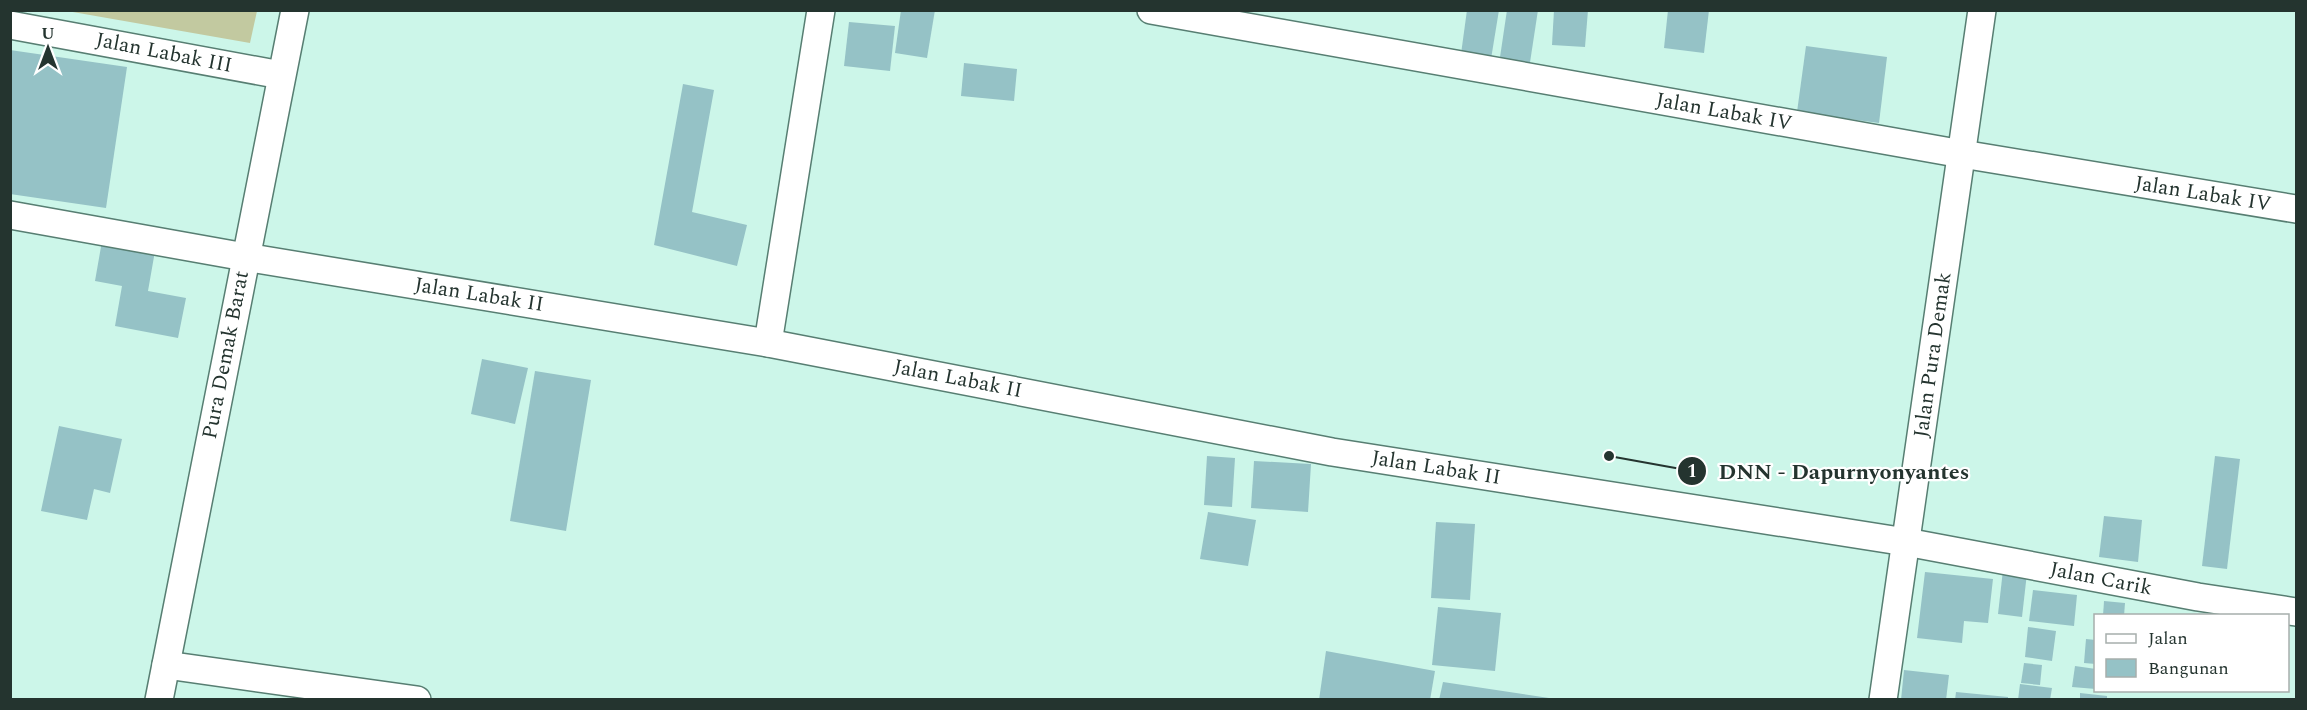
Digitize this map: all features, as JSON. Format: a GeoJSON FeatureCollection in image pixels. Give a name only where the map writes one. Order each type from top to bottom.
{"type":"FeatureCollection","features":[{"type":"Feature","properties":{"kind":"street","name":"Pura Demak Barat"},"geometry":{"type":"LineString","coordinates":[[159,699],[295,10]]}},
{"type":"Feature","properties":{"kind":"street"},"geometry":{"type":"LineString","coordinates":[[768,343],[821,10]]}},
{"type":"Feature","properties":{"kind":"street","name":"Jalan Labak IV"},"geometry":{"type":"LineString","coordinates":[[1151,10],[1962,154],[2296,209]]}},
{"type":"Feature","properties":{"kind":"street","name":"Jalan Pura Demak"},"geometry":{"type":"LineString","coordinates":[[1883,699],[1982,10]]}},
{"type":"Feature","properties":{"kind":"street","name":"Jalan Labak III"},"geometry":{"type":"LineString","coordinates":[[10,25],[281,75]]}},
{"type":"Feature","properties":{"kind":"street","name":"Jalan Labak II"},"geometry":{"type":"LineString","coordinates":[[10,215],[245,257],[768,343],[1332,452],[1906,542]]}},
{"type":"Feature","properties":{"kind":"street","name":"Jalan Carik"},"geometry":{"type":"LineString","coordinates":[[1906,542],[2198,597],[2296,612]]}},
{"type":"Feature","properties":{"kind":"street"},"geometry":{"type":"LineString","coordinates":[[166,665],[417,699]]}},
{"type":"Feature","properties":{"kind":"green space"},"geometry":{"type":"Polygon","coordinates":[[[67,11],[257,11],[250,43],[67,11]]]}},
{"type":"Feature","properties":{"kind":"building"},"geometry":{"type":"Polygon","coordinates":[[[901,10],[935,10],[927,58],[895,53],[901,10]]]}},
{"type":"Feature","properties":{"kind":"building"},"geometry":{"type":"Polygon","coordinates":[[[1467,10],[1499,10],[1491,59],[1461,54],[1467,10]]]}},
{"type":"Feature","properties":{"kind":"building"},"geometry":{"type":"Polygon","coordinates":[[[1507,10],[1538,10],[1529,69],[1499,64],[1507,10]]]}},
{"type":"Feature","properties":{"kind":"building"},"geometry":{"type":"Polygon","coordinates":[[[1554,10],[1588,10],[1585,47],[1552,45],[1554,10]]]}},
{"type":"Feature","properties":{"kind":"building"},"geometry":{"type":"Polygon","coordinates":[[[1668,10],[1709,10],[1704,53],[1664,48],[1668,10]]]}},
{"type":"Feature","properties":{"kind":"building"},"geometry":{"type":"Polygon","coordinates":[[[849,22],[895,26],[890,71],[844,66],[849,22]]]}},
{"type":"Feature","properties":{"kind":"building"},"geometry":{"type":"Polygon","coordinates":[[[1806,46],[1887,57],[1879,123],[1797,112],[1806,46]]]}},
{"type":"Feature","properties":{"kind":"building"},"geometry":{"type":"Polygon","coordinates":[[[10,50],[127,67],[106,208],[10,194],[10,50]]]}},
{"type":"Feature","properties":{"kind":"building"},"geometry":{"type":"Polygon","coordinates":[[[964,63],[1017,69],[1014,101],[961,96],[964,63]]]}},
{"type":"Feature","properties":{"kind":"building"},"geometry":{"type":"Polygon","coordinates":[[[683,84],[714,90],[692,212],[747,225],[737,266],[654,245],[683,84]]]}},
{"type":"Feature","properties":{"kind":"building"},"geometry":{"type":"Polygon","coordinates":[[[102,241],[155,251],[148,291],[186,298],[178,338],[115,326],[122,286],[95,281],[102,241]]]}},
{"type":"Feature","properties":{"kind":"building"},"geometry":{"type":"Polygon","coordinates":[[[482,359],[528,368],[515,424],[471,414],[482,359]]]}},
{"type":"Feature","properties":{"kind":"building"},"geometry":{"type":"Polygon","coordinates":[[[535,371],[591,380],[566,531],[510,521],[535,371]]]}},
{"type":"Feature","properties":{"kind":"building"},"geometry":{"type":"Polygon","coordinates":[[[59,426],[122,439],[110,493],[94,489],[87,520],[41,511],[59,426]]]}},
{"type":"Feature","properties":{"kind":"building"},"geometry":{"type":"Polygon","coordinates":[[[1207,456],[1235,458],[1232,507],[1204,505],[1207,456]]]}},
{"type":"Feature","properties":{"kind":"building"},"geometry":{"type":"Polygon","coordinates":[[[2215,456],[2240,459],[2227,569],[2202,566],[2215,456]]]}},
{"type":"Feature","properties":{"kind":"building"},"geometry":{"type":"Polygon","coordinates":[[[1254,461],[1311,464],[1308,512],[1251,508],[1254,461]]]}},
{"type":"Feature","properties":{"kind":"building"},"geometry":{"type":"Polygon","coordinates":[[[1208,512],[1256,520],[1248,566],[1200,559],[1208,512]]]}},
{"type":"Feature","properties":{"kind":"building"},"geometry":{"type":"Polygon","coordinates":[[[2104,516],[2142,520],[2138,562],[2099,557],[2104,516]]]}},
{"type":"Feature","properties":{"kind":"building"},"geometry":{"type":"Polygon","coordinates":[[[1436,522],[1475,524],[1470,600],[1431,598],[1436,522]]]}},
{"type":"Feature","properties":{"kind":"building"},"geometry":{"type":"Polygon","coordinates":[[[2003,570],[2027,573],[2022,617],[1998,614],[2003,570]]]}},
{"type":"Feature","properties":{"kind":"building"},"geometry":{"type":"Polygon","coordinates":[[[1925,572],[1993,579],[1988,623],[1964,621],[1962,643],[1917,638],[1925,572]]]}},
{"type":"Feature","properties":{"kind":"building"},"geometry":{"type":"Polygon","coordinates":[[[2033,590],[2077,595],[2074,626],[2029,621],[2033,590]]]}},
{"type":"Feature","properties":{"kind":"building"},"geometry":{"type":"Polygon","coordinates":[[[2104,601],[2125,603],[2124,614],[2103,614],[2104,601]]]}},
{"type":"Feature","properties":{"kind":"building"},"geometry":{"type":"Polygon","coordinates":[[[1438,607],[1501,613],[1495,671],[1432,665],[1438,607]]]}},
{"type":"Feature","properties":{"kind":"building"},"geometry":{"type":"Polygon","coordinates":[[[2028,627],[2056,631],[2052,661],[2025,657],[2028,627]]]}},
{"type":"Feature","properties":{"kind":"building"},"geometry":{"type":"Polygon","coordinates":[[[2086,639],[2094,640],[2094,664],[2084,663],[2086,639]]]}},
{"type":"Feature","properties":{"kind":"building"},"geometry":{"type":"Polygon","coordinates":[[[1326,651],[1435,671],[1430,700],[1319,700],[1326,651]]]}},
{"type":"Feature","properties":{"kind":"building"},"geometry":{"type":"Polygon","coordinates":[[[2024,663],[2042,665],[2040,685],[2021,683],[2024,663]]]}},
{"type":"Feature","properties":{"kind":"building"},"geometry":{"type":"Polygon","coordinates":[[[2075,666],[2094,669],[2094,689],[2072,687],[2075,666]]]}},
{"type":"Feature","properties":{"kind":"building"},"geometry":{"type":"Polygon","coordinates":[[[1904,670],[1949,675],[1946,700],[1901,700],[1904,670]]]}},
{"type":"Feature","properties":{"kind":"building"},"geometry":{"type":"Polygon","coordinates":[[[1443,682],[1549,698],[1549,700],[1439,700],[1443,682]]]}},
{"type":"Feature","properties":{"kind":"building"},"geometry":{"type":"Polygon","coordinates":[[[2020,684],[2052,688],[2050,700],[2018,700],[2020,684]]]}},
{"type":"Feature","properties":{"kind":"building"},"geometry":{"type":"Polygon","coordinates":[[[1956,692],[2008,697],[2008,700],[1955,700],[1956,692]]]}},
{"type":"Feature","properties":{"kind":"building"},"geometry":{"type":"Polygon","coordinates":[[[2080,693],[2107,696],[2107,700],[2080,700],[2080,693]]]}},
{"type":"Feature","properties":{"kind":"place","name":"DNN - Dapurnyonyantes"},"geometry":{"type":"Point","coordinates":[1609,456]}}]}
